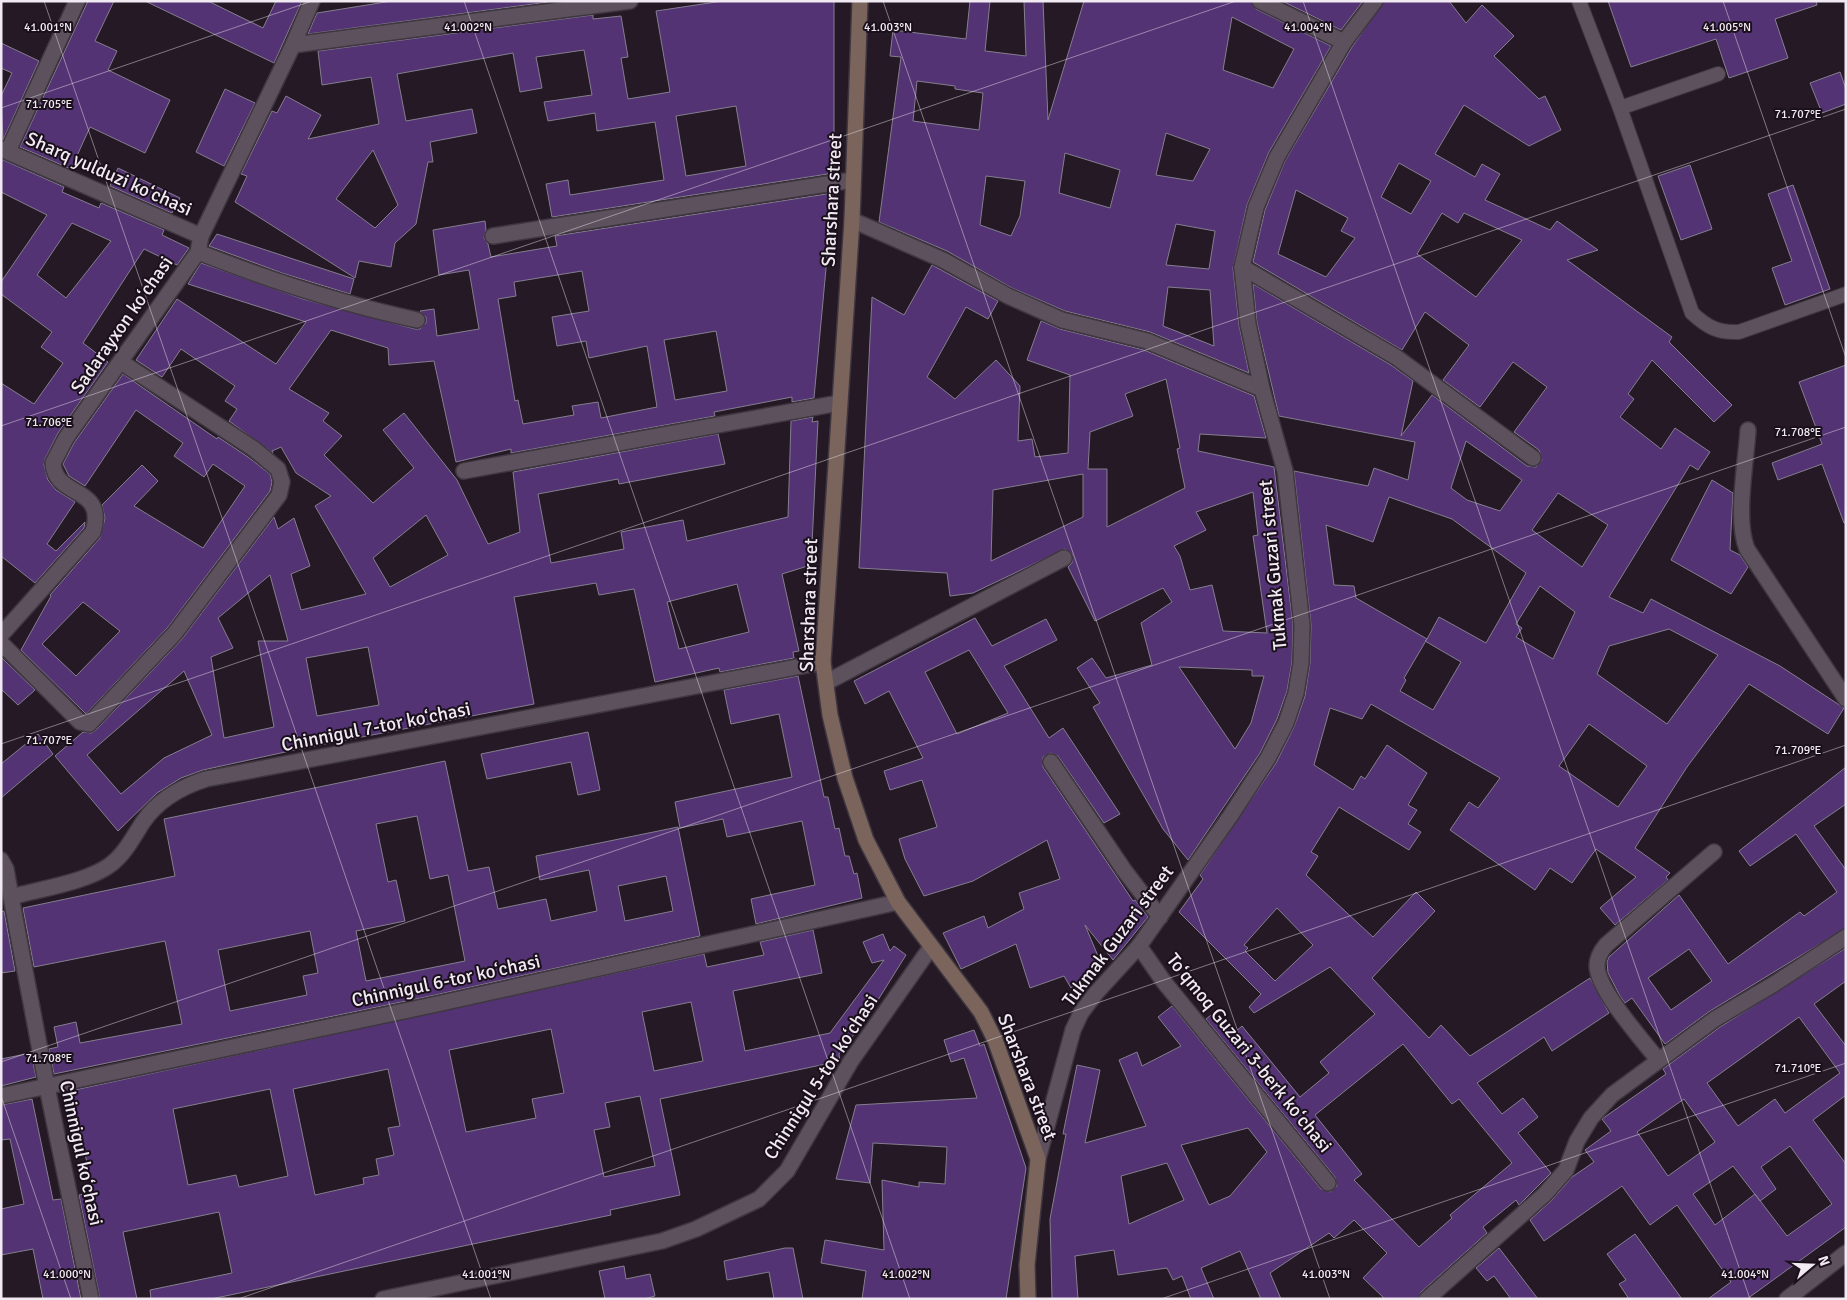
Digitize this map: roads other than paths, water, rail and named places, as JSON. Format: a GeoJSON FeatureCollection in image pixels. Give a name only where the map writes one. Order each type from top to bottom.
{"type":"FeatureCollection","features":[{"type":"Feature","properties":{"kind":"street"},"geometry":{"type":"LineString","coordinates":[[5,150],[76,1]]}},
{"type":"Feature","properties":{"kind":"street","name":"Sadarayxon koʻchasi"},"geometry":{"type":"LineString","coordinates":[[1,635],[93,532],[97,516],[94,509],[90,502],[58,478],[54,463],[66,438],[198,252],[201,236],[293,45],[312,1]]}},
{"type":"Feature","properties":{"kind":"street"},"geometry":{"type":"LineString","coordinates":[[293,45],[630,1]]}},
{"type":"Feature","properties":{"kind":"street","name":"Sharshara street"},"geometry":{"type":"LineString","coordinates":[[860,1],[852,220],[823,662],[830,715],[844,778],[866,840],[898,902],[981,1012],[995,1040],[1038,1159]]}},
{"type":"Feature","properties":{"kind":"street"},"geometry":{"type":"LineString","coordinates":[[1260,1],[1344,42]]}},
{"type":"Feature","properties":{"kind":"street","name":"Tukmak Guzari street"},"geometry":{"type":"LineString","coordinates":[[1028,1299],[1027,1265],[1038,1159],[1073,1030],[1081,1013],[1096,993],[1139,946],[1268,758],[1286,723],[1296,693],[1301,663],[1302,626],[1285,471],[1262,389],[1248,324],[1242,267],[1256,207],[1276,157],[1344,42],[1375,1]]}},
{"type":"Feature","properties":{"kind":"street","name":"Sharq yulduzi koʻchasi"},"geometry":{"type":"LineString","coordinates":[[5,150],[201,236]]}},
{"type":"Feature","properties":{"kind":"street"},"geometry":{"type":"LineString","coordinates":[[493,236],[853,180]]}},
{"type":"Feature","properties":{"kind":"street"},"geometry":{"type":"LineString","coordinates":[[852,220],[944,260],[1008,296],[1062,320],[1147,341],[1262,389]]}},
{"type":"Feature","properties":{"kind":"street"},"geometry":{"type":"LineString","coordinates":[[198,252],[254,274],[373,311],[417,320]]}},
{"type":"Feature","properties":{"kind":"street"},"geometry":{"type":"LineString","coordinates":[[1242,267],[1396,357],[1534,458]]}},
{"type":"Feature","properties":{"kind":"street"},"geometry":{"type":"LineString","coordinates":[[1,643],[80,722],[89,724],[174,633],[279,495],[282,482],[278,469],[254,449],[121,362]]}},
{"type":"Feature","properties":{"kind":"street"},"geometry":{"type":"LineString","coordinates":[[464,471],[839,403]]}},
{"type":"Feature","properties":{"kind":"street"},"geometry":{"type":"LineString","coordinates":[[1748,430],[1741,523],[1743,539],[1747,549],[1846,699]]}},
{"type":"Feature","properties":{"kind":"street"},"geometry":{"type":"LineString","coordinates":[[826,682],[1064,558]]}},
{"type":"Feature","properties":{"kind":"street","name":"Chinnigul 7-tor koʻchasi"},"geometry":{"type":"LineString","coordinates":[[12,896],[80,878],[111,864],[133,839],[155,807],[187,785],[206,779],[823,662]]}},
{"type":"Feature","properties":{"kind":"street"},"geometry":{"type":"LineString","coordinates":[[1051,762],[1124,870],[1160,916]]}},
{"type":"Feature","properties":{"kind":"street"},"geometry":{"type":"LineString","coordinates":[[1658,1060],[1607,993],[1597,966],[1599,953],[1714,852]]}},
{"type":"Feature","properties":{"kind":"street"},"geometry":{"type":"LineString","coordinates":[[1,860],[6,870],[12,896]]}},
{"type":"Feature","properties":{"kind":"street","name":"Chinnigul koʻchasi"},"geometry":{"type":"LineString","coordinates":[[12,896],[47,1087],[91,1299]]}},
{"type":"Feature","properties":{"kind":"street","name":"Chinnigul 6-tor koʻchasi"},"geometry":{"type":"LineString","coordinates":[[1,1096],[427,1006],[898,902]]}},
{"type":"Feature","properties":{"kind":"street"},"geometry":{"type":"LineString","coordinates":[[1428,1299],[1545,1194],[1566,1170],[1577,1141],[1591,1118],[1612,1095],[1715,1019],[1774,984],[1846,937]]}},
{"type":"Feature","properties":{"kind":"street","name":"Toʻqmoq Guzari 3-berk koʻchasi"},"geometry":{"type":"LineString","coordinates":[[1139,946],[1164,982],[1328,1184]]}},
{"type":"Feature","properties":{"kind":"street","name":"Chinnigul 5-tor koʻchasi"},"geometry":{"type":"LineString","coordinates":[[383,1299],[662,1241],[696,1230],[759,1199],[787,1171],[851,1061],[931,947]]}},
{"type":"Feature","properties":{"kind":"street"},"geometry":{"type":"LineString","coordinates":[[1787,1299],[1846,1253]]}},
{"type":"Feature","properties":{"kind":"lane"},"geometry":{"type":"LineString","coordinates":[[1579,1],[1620,108],[1692,313],[1706,326],[1722,332],[1740,332],[1846,294]]}},
{"type":"Feature","properties":{"kind":"lane"},"geometry":{"type":"LineString","coordinates":[[1620,108],[1718,74]]}}]}
